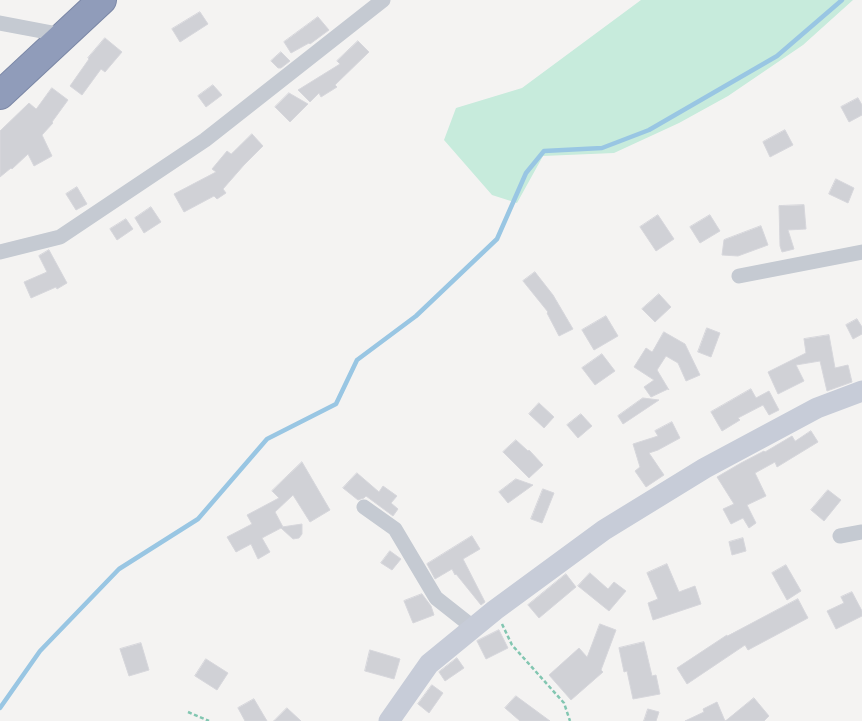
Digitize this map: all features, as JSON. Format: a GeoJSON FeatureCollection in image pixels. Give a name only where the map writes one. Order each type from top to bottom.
{"type":"FeatureCollection","features":[{"type":"Feature","properties":{"kind":"highway"},"geometry":{"type":"LineString","coordinates":[[0,95],[102,0]]}},
{"type":"Feature","properties":{"kind":"street"},"geometry":{"type":"LineString","coordinates":[[0,252],[60,237],[205,140],[383,0]]}},
{"type":"Feature","properties":{"kind":"street"},"geometry":{"type":"LineString","coordinates":[[0,22],[64,36]]}},
{"type":"Feature","properties":{"kind":"street"},"geometry":{"type":"LineString","coordinates":[[738,276],[862,252]]}},
{"type":"Feature","properties":{"kind":"street"},"geometry":{"type":"LineString","coordinates":[[389,721],[429,664],[495,610],[604,530],[705,468],[817,408],[862,390]]}},
{"type":"Feature","properties":{"kind":"street"},"geometry":{"type":"LineString","coordinates":[[364,507],[396,529],[436,598],[474,628]]}},
{"type":"Feature","properties":{"kind":"street"},"geometry":{"type":"LineString","coordinates":[[840,536],[862,532]]}},
{"type":"Feature","properties":{"kind":"path"},"geometry":{"type":"LineString","coordinates":[[495,610],[512,645],[564,703],[570,721]]}},
{"type":"Feature","properties":{"kind":"path"},"geometry":{"type":"LineString","coordinates":[[188,712],[209,721]]}},
{"type":"Feature","properties":{"kind":"green space"},"geometry":{"type":"Polygon","coordinates":[[[641,0],[853,0],[803,45],[728,96],[679,123],[614,153],[543,156],[517,203],[492,195],[444,140],[456,108],[522,88],[641,0]]]}},
{"type":"Feature","properties":{"kind":"building"},"geometry":{"type":"Polygon","coordinates":[[[200,12],[208,24],[180,42],[172,29],[200,12]]]}},
{"type":"Feature","properties":{"kind":"building"},"geometry":{"type":"Polygon","coordinates":[[[318,17],[329,30],[310,44],[291,53],[284,42],[318,17]]]}},
{"type":"Feature","properties":{"kind":"building"},"geometry":{"type":"Polygon","coordinates":[[[105,38],[122,52],[105,72],[101,69],[82,95],[70,86],[88,58],[105,38]]]}},
{"type":"Feature","properties":{"kind":"building"},"geometry":{"type":"Polygon","coordinates":[[[358,41],[369,52],[335,85],[337,87],[321,97],[319,93],[310,102],[298,90],[340,64],[337,61],[358,41]]]}},
{"type":"Feature","properties":{"kind":"building"},"geometry":{"type":"Polygon","coordinates":[[[281,52],[290,61],[281,68],[278,68],[271,61],[281,52]]]}},
{"type":"Feature","properties":{"kind":"building"},"geometry":{"type":"Polygon","coordinates":[[[213,85],[222,95],[206,107],[198,96],[213,85]]]}},
{"type":"Feature","properties":{"kind":"building"},"geometry":{"type":"Polygon","coordinates":[[[52,88],[68,100],[53,123],[42,135],[52,156],[34,166],[28,154],[0,177],[0,131],[29,103],[36,109],[52,88]]]}},
{"type":"Feature","properties":{"kind":"building"},"geometry":{"type":"Polygon","coordinates":[[[289,93],[308,104],[290,122],[275,107],[289,93]]]}},
{"type":"Feature","properties":{"kind":"building"},"geometry":{"type":"Polygon","coordinates":[[[858,98],[862,105],[862,115],[849,122],[841,107],[858,98]]]}},
{"type":"Feature","properties":{"kind":"building"},"geometry":{"type":"Polygon","coordinates":[[[785,130],[793,145],[770,157],[763,142],[785,130]]]}},
{"type":"Feature","properties":{"kind":"building"},"geometry":{"type":"Polygon","coordinates":[[[252,134],[263,146],[223,189],[226,193],[217,199],[214,196],[184,212],[174,194],[216,172],[212,169],[227,151],[231,154],[252,134]]]}},
{"type":"Feature","properties":{"kind":"building"},"geometry":{"type":"Polygon","coordinates":[[[836,179],[854,188],[848,203],[829,194],[836,179]]]}},
{"type":"Feature","properties":{"kind":"building"},"geometry":{"type":"Polygon","coordinates":[[[77,187],[87,204],[76,210],[66,194],[77,187]]]}},
{"type":"Feature","properties":{"kind":"building"},"geometry":{"type":"Polygon","coordinates":[[[804,205],[806,229],[788,230],[794,249],[782,252],[780,246],[779,206],[804,205]]]}},
{"type":"Feature","properties":{"kind":"building"},"geometry":{"type":"Polygon","coordinates":[[[151,207],[161,222],[144,233],[135,218],[151,207]]]}},
{"type":"Feature","properties":{"kind":"building"},"geometry":{"type":"Polygon","coordinates":[[[658,215],[674,239],[656,251],[640,227],[658,215]]]}},
{"type":"Feature","properties":{"kind":"building"},"geometry":{"type":"Polygon","coordinates":[[[710,215],[720,231],[700,243],[690,227],[710,215]]]}},
{"type":"Feature","properties":{"kind":"building"},"geometry":{"type":"Polygon","coordinates":[[[126,219],[133,229],[117,240],[110,229],[126,219]]]}},
{"type":"Feature","properties":{"kind":"building"},"geometry":{"type":"Polygon","coordinates":[[[761,226],[768,245],[738,256],[722,255],[724,240],[761,226]]]}},
{"type":"Feature","properties":{"kind":"building"},"geometry":{"type":"Polygon","coordinates":[[[49,250],[67,283],[57,289],[56,287],[31,298],[24,282],[47,272],[39,256],[49,250]]]}},
{"type":"Feature","properties":{"kind":"building"},"geometry":{"type":"Polygon","coordinates":[[[535,272],[553,295],[573,329],[559,336],[548,312],[523,281],[535,272]]]}},
{"type":"Feature","properties":{"kind":"building"},"geometry":{"type":"Polygon","coordinates":[[[659,294],[671,307],[655,322],[642,309],[659,294]]]}},
{"type":"Feature","properties":{"kind":"building"},"geometry":{"type":"Polygon","coordinates":[[[606,316],[618,336],[594,350],[582,330],[606,316]]]}},
{"type":"Feature","properties":{"kind":"building"},"geometry":{"type":"Polygon","coordinates":[[[857,319],[862,327],[862,334],[853,339],[846,325],[857,319]]]}},
{"type":"Feature","properties":{"kind":"building"},"geometry":{"type":"Polygon","coordinates":[[[707,328],[720,333],[711,357],[698,352],[707,328]]]}},
{"type":"Feature","properties":{"kind":"building"},"geometry":{"type":"Polygon","coordinates":[[[664,332],[685,344],[700,375],[686,381],[678,363],[666,356],[657,370],[669,390],[651,397],[644,387],[654,380],[634,367],[646,348],[652,352],[664,332]]]}},
{"type":"Feature","properties":{"kind":"building"},"geometry":{"type":"Polygon","coordinates":[[[829,335],[835,368],[848,365],[852,382],[827,391],[820,361],[796,365],[804,381],[778,394],[768,372],[806,353],[804,339],[829,335]]]}},
{"type":"Feature","properties":{"kind":"building"},"geometry":{"type":"Polygon","coordinates":[[[602,354],[615,371],[595,385],[582,368],[602,354]]]}},
{"type":"Feature","properties":{"kind":"building"},"geometry":{"type":"Polygon","coordinates":[[[751,389],[756,398],[769,391],[779,410],[769,415],[763,405],[738,418],[740,420],[722,431],[711,412],[751,389]]]}},
{"type":"Feature","properties":{"kind":"building"},"geometry":{"type":"Polygon","coordinates":[[[643,398],[659,400],[623,424],[618,416],[643,398]]]}},
{"type":"Feature","properties":{"kind":"building"},"geometry":{"type":"Polygon","coordinates":[[[539,403],[554,417],[544,428],[529,414],[539,403]]]}},
{"type":"Feature","properties":{"kind":"building"},"geometry":{"type":"Polygon","coordinates":[[[581,414],[592,426],[578,438],[567,425],[581,414]]]}},
{"type":"Feature","properties":{"kind":"building"},"geometry":{"type":"Polygon","coordinates":[[[672,422],[680,438],[649,453],[664,475],[646,487],[635,471],[640,467],[633,444],[658,436],[655,431],[672,422]]]}},
{"type":"Feature","properties":{"kind":"building"},"geometry":{"type":"Polygon","coordinates":[[[811,431],[818,442],[777,467],[775,462],[755,473],[766,496],[747,505],[756,523],[749,528],[743,518],[731,524],[723,509],[734,504],[717,477],[792,436],[795,441],[811,431]]]}},
{"type":"Feature","properties":{"kind":"building"},"geometry":{"type":"Polygon","coordinates":[[[516,440],[543,465],[529,478],[503,452],[516,440]]]}},
{"type":"Feature","properties":{"kind":"building"},"geometry":{"type":"Polygon","coordinates":[[[302,462],[330,510],[310,522],[293,495],[275,512],[283,527],[302,524],[302,534],[299,538],[293,539],[281,528],[262,538],[270,552],[258,559],[251,544],[236,552],[227,537],[252,524],[247,515],[279,498],[272,491],[302,462]]]}},
{"type":"Feature","properties":{"kind":"building"},"geometry":{"type":"Polygon","coordinates":[[[357,473],[379,492],[383,486],[397,496],[391,503],[398,509],[393,516],[366,496],[358,500],[343,488],[357,473]]]}},
{"type":"Feature","properties":{"kind":"building"},"geometry":{"type":"Polygon","coordinates":[[[516,479],[533,485],[508,503],[499,492],[516,479]]]}},
{"type":"Feature","properties":{"kind":"building"},"geometry":{"type":"Polygon","coordinates":[[[543,489],[554,493],[542,523],[531,519],[543,489]]]}},
{"type":"Feature","properties":{"kind":"building"},"geometry":{"type":"Polygon","coordinates":[[[828,490],[841,500],[824,521],[811,510],[828,490]]]}},
{"type":"Feature","properties":{"kind":"building"},"geometry":{"type":"Polygon","coordinates":[[[472,536],[480,549],[463,559],[485,602],[481,605],[452,569],[435,579],[427,564],[472,536]]]}},
{"type":"Feature","properties":{"kind":"building"},"geometry":{"type":"Polygon","coordinates":[[[743,538],[746,551],[732,555],[729,542],[743,538]]]}},
{"type":"Feature","properties":{"kind":"building"},"geometry":{"type":"Polygon","coordinates":[[[390,551],[401,559],[392,570],[381,563],[390,551]]]}},
{"type":"Feature","properties":{"kind":"building"},"geometry":{"type":"Polygon","coordinates":[[[667,564],[679,592],[695,586],[701,604],[653,620],[648,603],[658,599],[647,573],[667,564]]]}},
{"type":"Feature","properties":{"kind":"building"},"geometry":{"type":"Polygon","coordinates":[[[786,565],[801,591],[787,600],[772,573],[786,565]]]}},
{"type":"Feature","properties":{"kind":"building"},"geometry":{"type":"Polygon","coordinates":[[[590,573],[608,589],[614,582],[626,591],[609,611],[578,586],[590,573]]]}},
{"type":"Feature","properties":{"kind":"building"},"geometry":{"type":"Polygon","coordinates":[[[566,574],[576,587],[539,618],[528,605],[566,574]]]}},
{"type":"Feature","properties":{"kind":"building"},"geometry":{"type":"Polygon","coordinates":[[[852,592],[862,611],[862,616],[836,629],[827,611],[844,603],[841,597],[852,592]]]}},
{"type":"Feature","properties":{"kind":"building"},"geometry":{"type":"Polygon","coordinates":[[[422,594],[431,606],[434,615],[413,623],[404,601],[422,594]]]}},
{"type":"Feature","properties":{"kind":"building"},"geometry":{"type":"Polygon","coordinates":[[[798,599],[808,618],[748,650],[745,645],[687,684],[677,668],[727,635],[798,599]]]}},
{"type":"Feature","properties":{"kind":"building"},"geometry":{"type":"Polygon","coordinates":[[[600,624],[616,630],[601,670],[603,672],[571,700],[549,675],[579,648],[587,657],[600,624]]]}},
{"type":"Feature","properties":{"kind":"building"},"geometry":{"type":"Polygon","coordinates":[[[499,630],[508,648],[486,659],[477,641],[499,630]]]}},
{"type":"Feature","properties":{"kind":"building"},"geometry":{"type":"Polygon","coordinates":[[[644,642],[652,676],[656,675],[660,694],[633,699],[627,671],[624,672],[619,648],[644,642]]]}},
{"type":"Feature","properties":{"kind":"building"},"geometry":{"type":"Polygon","coordinates":[[[141,643],[149,670],[129,676],[120,649],[141,643]]]}},
{"type":"Feature","properties":{"kind":"building"},"geometry":{"type":"Polygon","coordinates":[[[370,650],[400,659],[394,679],[365,671],[370,650]]]}},
{"type":"Feature","properties":{"kind":"building"},"geometry":{"type":"Polygon","coordinates":[[[457,658],[464,668],[445,681],[439,672],[457,658]]]}},
{"type":"Feature","properties":{"kind":"building"},"geometry":{"type":"Polygon","coordinates":[[[206,659],[228,673],[217,690],[195,676],[206,659]]]}},
{"type":"Feature","properties":{"kind":"building"},"geometry":{"type":"Polygon","coordinates":[[[432,685],[443,693],[429,713],[418,704],[432,685]]]}},
{"type":"Feature","properties":{"kind":"building"},"geometry":{"type":"Polygon","coordinates":[[[516,696],[550,721],[520,721],[505,708],[516,696]]]}},
{"type":"Feature","properties":{"kind":"building"},"geometry":{"type":"Polygon","coordinates":[[[754,698],[769,716],[764,721],[725,721],[754,698]]]}},
{"type":"Feature","properties":{"kind":"building"},"geometry":{"type":"Polygon","coordinates":[[[254,699],[267,721],[245,721],[238,708],[254,699]]]}},
{"type":"Feature","properties":{"kind":"building"},"geometry":{"type":"Polygon","coordinates":[[[717,702],[725,721],[685,721],[704,712],[703,709],[717,702]]]}},
{"type":"Feature","properties":{"kind":"building"},"geometry":{"type":"Polygon","coordinates":[[[287,708],[301,721],[274,721],[287,708]]]}},
{"type":"Feature","properties":{"kind":"building"},"geometry":{"type":"Polygon","coordinates":[[[648,709],[659,712],[656,721],[644,721],[648,709]]]}},
{"type":"Feature","properties":{"kind":"waterway"},"geometry":{"type":"LineString","coordinates":[[0,708],[40,651],[119,569],[198,519],[267,439],[336,404],[357,360],[416,316],[497,239],[526,173],[544,151],[602,148],[649,130],[777,56],[842,0]]}}]}
